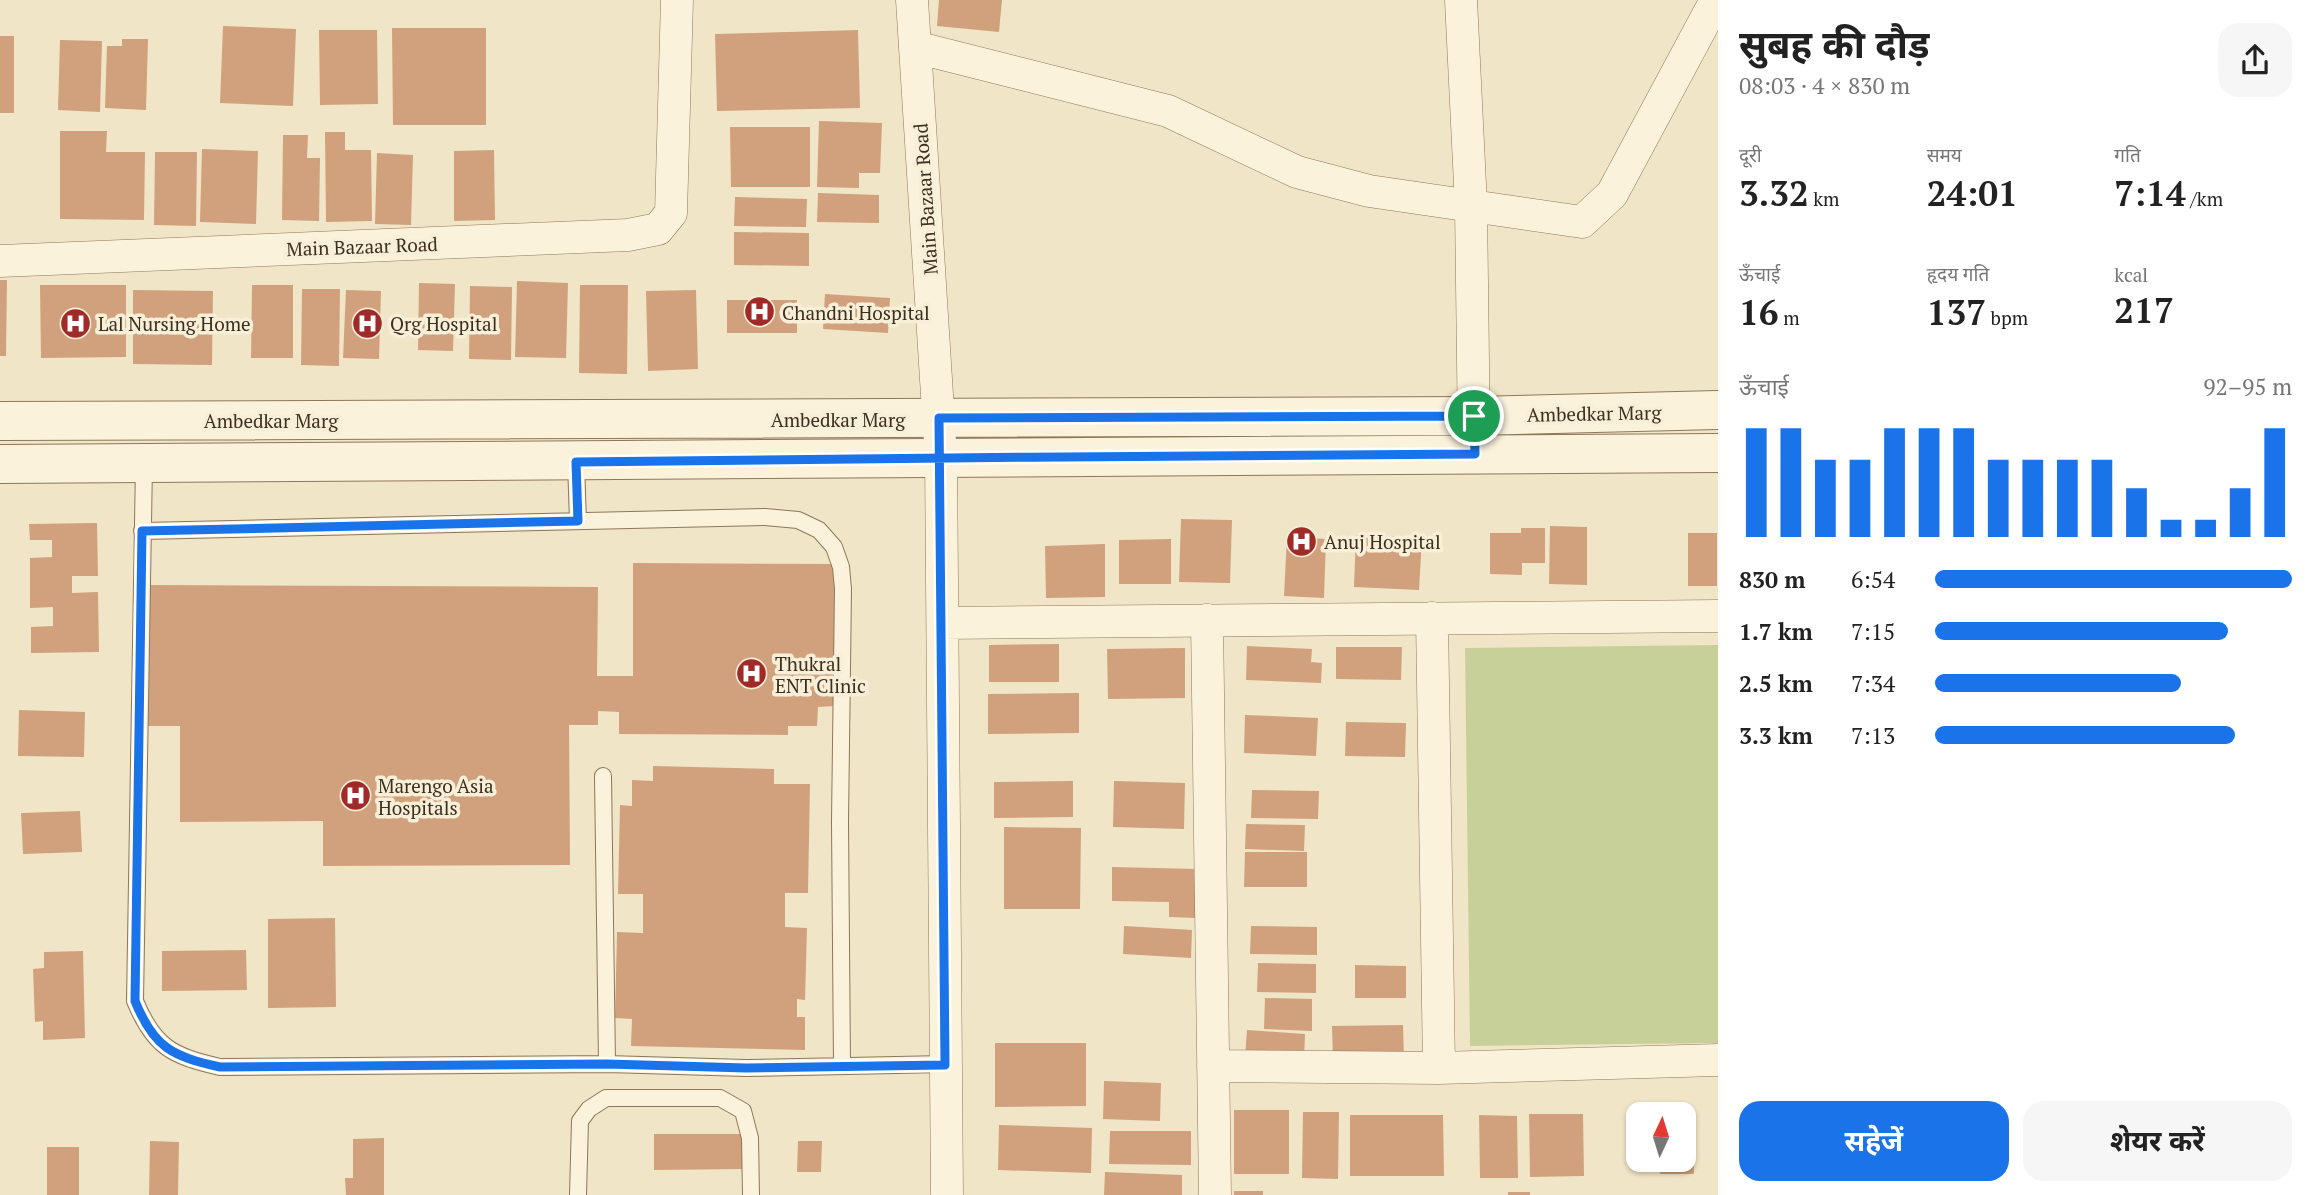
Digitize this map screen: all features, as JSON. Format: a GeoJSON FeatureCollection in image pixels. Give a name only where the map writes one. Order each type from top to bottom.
{"type":"FeatureCollection","features":[{"type":"Feature","properties":{"kind":"street","name":"Main Bazaar Road"},"geometry":{"type":"LineString","coordinates":[[0,261],[628,235],[658,229],[671,213],[677,0]]}},
{"type":"Feature","properties":{"kind":"street","name":"Main Bazaar Road"},"geometry":{"type":"LineString","coordinates":[[912,0],[942,458],[947,1195]]}},
{"type":"Feature","properties":{"kind":"street"},"geometry":{"type":"LineString","coordinates":[[1461,0],[1471,205],[1475,454]]}},
{"type":"Feature","properties":{"kind":"street"},"geometry":{"type":"LineString","coordinates":[[915,47],[1168,111],[1297,172],[1369,191],[1582,222],[1612,194],[1716,0]]}},
{"type":"Feature","properties":{"kind":"street","name":"Ambedkar Marg"},"geometry":{"type":"LineString","coordinates":[[0,421],[1474,416],[1718,410]]}},
{"type":"Feature","properties":{"kind":"street","name":"Ambedkar Marg"},"geometry":{"type":"LineString","coordinates":[[0,464],[1718,453]]}},
{"type":"Feature","properties":{"kind":"street"},"geometry":{"type":"LineString","coordinates":[[943,622],[1718,616]]}},
{"type":"Feature","properties":{"kind":"street"},"geometry":{"type":"LineString","coordinates":[[1432,618],[1440,1068]]}},
{"type":"Feature","properties":{"kind":"street"},"geometry":{"type":"LineString","coordinates":[[1207,620],[1215,1195]]}},
{"type":"Feature","properties":{"kind":"street"},"geometry":{"type":"LineString","coordinates":[[1213,1066],[1440,1068],[1718,1060]]}},
{"type":"Feature","properties":{"kind":"lane"},"geometry":{"type":"LineString","coordinates":[[576,462],[578,521]]}},
{"type":"Feature","properties":{"kind":"lane"},"geometry":{"type":"LineString","coordinates":[[144,464],[135,1001],[146,1028],[167,1050],[220,1067],[607,1064],[746,1068],[945,1065]]}},
{"type":"Feature","properties":{"kind":"lane"},"geometry":{"type":"LineString","coordinates":[[142,531],[765,517],[798,520],[819,530],[834,547],[843,589],[840,822],[842,1066]]}},
{"type":"Feature","properties":{"kind":"lane"},"geometry":{"type":"LineString","coordinates":[[603,776],[607,1064]]}},
{"type":"Feature","properties":{"kind":"lane"},"geometry":{"type":"LineString","coordinates":[[578,1195],[580,1121],[589,1109],[606,1098],[720,1098],[743,1111],[750,1138],[751,1195]]}},
{"type":"Feature","properties":{"kind":"green space"},"geometry":{"type":"Polygon","coordinates":[[[1718,645],[1718,1043],[1470,1046],[1465,648],[1718,645]]]}},
{"type":"Feature","properties":{"kind":"building"},"geometry":{"type":"Polygon","coordinates":[[[939,0],[1002,0],[999,32],[937,26],[939,0]]]}},
{"type":"Feature","properties":{"kind":"building"},"geometry":{"type":"Polygon","coordinates":[[[223,26],[296,29],[293,106],[220,103],[223,26]]]}},
{"type":"Feature","properties":{"kind":"building"},"geometry":{"type":"Polygon","coordinates":[[[392,28],[486,28],[486,125],[393,125],[392,28]]]}},
{"type":"Feature","properties":{"kind":"building"},"geometry":{"type":"Polygon","coordinates":[[[319,30],[377,30],[378,104],[320,105],[319,30]]]}},
{"type":"Feature","properties":{"kind":"building"},"geometry":{"type":"Polygon","coordinates":[[[858,30],[860,108],[717,111],[715,34],[858,30]]]}},
{"type":"Feature","properties":{"kind":"building"},"geometry":{"type":"Polygon","coordinates":[[[0,36],[14,36],[14,113],[0,113],[0,36]]]}},
{"type":"Feature","properties":{"kind":"building"},"geometry":{"type":"Polygon","coordinates":[[[122,39],[148,39],[146,110],[105,108],[107,46],[122,46],[122,39]]]}},
{"type":"Feature","properties":{"kind":"building"},"geometry":{"type":"Polygon","coordinates":[[[60,40],[102,41],[100,112],[58,110],[60,40]]]}},
{"type":"Feature","properties":{"kind":"building"},"geometry":{"type":"Polygon","coordinates":[[[819,121],[882,123],[880,173],[859,173],[859,188],[817,187],[819,121]]]}},
{"type":"Feature","properties":{"kind":"building"},"geometry":{"type":"Polygon","coordinates":[[[730,127],[810,127],[810,187],[731,187],[730,127]]]}},
{"type":"Feature","properties":{"kind":"building"},"geometry":{"type":"Polygon","coordinates":[[[60,131],[107,131],[106,152],[145,152],[144,220],[60,219],[60,131]]]}},
{"type":"Feature","properties":{"kind":"building"},"geometry":{"type":"Polygon","coordinates":[[[325,132],[345,132],[345,150],[371,150],[372,221],[326,222],[325,132]]]}},
{"type":"Feature","properties":{"kind":"building"},"geometry":{"type":"Polygon","coordinates":[[[283,135],[308,135],[307,158],[320,158],[319,221],[282,220],[283,135]]]}},
{"type":"Feature","properties":{"kind":"building"},"geometry":{"type":"Polygon","coordinates":[[[202,149],[258,151],[256,224],[200,222],[202,149]]]}},
{"type":"Feature","properties":{"kind":"building"},"geometry":{"type":"Polygon","coordinates":[[[494,150],[495,220],[454,221],[454,151],[494,150]]]}},
{"type":"Feature","properties":{"kind":"building"},"geometry":{"type":"Polygon","coordinates":[[[155,152],[197,152],[196,226],[154,225],[155,152]]]}},
{"type":"Feature","properties":{"kind":"building"},"geometry":{"type":"Polygon","coordinates":[[[377,153],[413,155],[411,225],[375,224],[377,153]]]}},
{"type":"Feature","properties":{"kind":"building"},"geometry":{"type":"Polygon","coordinates":[[[818,193],[879,195],[879,223],[817,222],[818,193]]]}},
{"type":"Feature","properties":{"kind":"building"},"geometry":{"type":"Polygon","coordinates":[[[735,197],[807,199],[806,227],[734,226],[735,197]]]}},
{"type":"Feature","properties":{"kind":"building"},"geometry":{"type":"Polygon","coordinates":[[[734,232],[809,233],[809,266],[734,265],[734,232]]]}},
{"type":"Feature","properties":{"kind":"building"},"geometry":{"type":"Polygon","coordinates":[[[0,280],[7,280],[6,356],[0,356],[0,280]]]}},
{"type":"Feature","properties":{"kind":"building"},"geometry":{"type":"Polygon","coordinates":[[[517,281],[568,283],[566,358],[515,357],[517,281]]]}},
{"type":"Feature","properties":{"kind":"building"},"geometry":{"type":"Polygon","coordinates":[[[419,283],[455,284],[453,351],[418,350],[419,283]]]}},
{"type":"Feature","properties":{"kind":"building"},"geometry":{"type":"Polygon","coordinates":[[[40,285],[126,285],[126,357],[41,358],[40,285]]]}},
{"type":"Feature","properties":{"kind":"building"},"geometry":{"type":"Polygon","coordinates":[[[252,285],[293,285],[293,358],[251,358],[252,285]]]}},
{"type":"Feature","properties":{"kind":"building"},"geometry":{"type":"Polygon","coordinates":[[[580,285],[628,285],[627,374],[579,373],[580,285]]]}},
{"type":"Feature","properties":{"kind":"building"},"geometry":{"type":"Polygon","coordinates":[[[470,286],[512,287],[511,360],[469,359],[470,286]]]}},
{"type":"Feature","properties":{"kind":"building"},"geometry":{"type":"Polygon","coordinates":[[[302,289],[340,289],[339,366],[301,365],[302,289]]]}},
{"type":"Feature","properties":{"kind":"building"},"geometry":{"type":"Polygon","coordinates":[[[133,290],[213,291],[212,365],[133,364],[133,290]]]}},
{"type":"Feature","properties":{"kind":"building"},"geometry":{"type":"Polygon","coordinates":[[[346,290],[381,291],[379,359],[343,358],[346,290]]]}},
{"type":"Feature","properties":{"kind":"building"},"geometry":{"type":"Polygon","coordinates":[[[696,290],[698,369],[648,371],[646,291],[696,290]]]}},
{"type":"Feature","properties":{"kind":"building"},"geometry":{"type":"Polygon","coordinates":[[[825,294],[890,298],[888,333],[823,329],[825,294]]]}},
{"type":"Feature","properties":{"kind":"building"},"geometry":{"type":"Polygon","coordinates":[[[727,300],[797,300],[797,333],[727,333],[727,300]]]}},
{"type":"Feature","properties":{"kind":"building"},"geometry":{"type":"Polygon","coordinates":[[[1181,519],[1232,520],[1230,583],[1179,582],[1181,519]]]}},
{"type":"Feature","properties":{"kind":"building"},"geometry":{"type":"Polygon","coordinates":[[[97,523],[98,576],[72,576],[72,593],[98,592],[99,652],[31,653],[31,627],[53,626],[53,607],[30,608],[30,558],[52,557],[52,540],[30,540],[29,524],[97,523]]]}},
{"type":"Feature","properties":{"kind":"building"},"geometry":{"type":"Polygon","coordinates":[[[1550,526],[1587,527],[1587,585],[1549,584],[1550,526]]]}},
{"type":"Feature","properties":{"kind":"building"},"geometry":{"type":"Polygon","coordinates":[[[1521,528],[1545,528],[1545,563],[1522,563],[1522,575],[1490,574],[1490,533],[1521,533],[1521,528]]]}},
{"type":"Feature","properties":{"kind":"building"},"geometry":{"type":"Polygon","coordinates":[[[1688,533],[1717,533],[1717,586],[1688,586],[1688,533]]]}},
{"type":"Feature","properties":{"kind":"building"},"geometry":{"type":"Polygon","coordinates":[[[1356,535],[1422,538],[1419,590],[1354,587],[1356,535]]]}},
{"type":"Feature","properties":{"kind":"building"},"geometry":{"type":"Polygon","coordinates":[[[1287,537],[1326,539],[1324,598],[1284,596],[1287,537]]]}},
{"type":"Feature","properties":{"kind":"building"},"geometry":{"type":"Polygon","coordinates":[[[1171,539],[1171,584],[1119,584],[1119,540],[1171,539]]]}},
{"type":"Feature","properties":{"kind":"building"},"geometry":{"type":"Polygon","coordinates":[[[1105,544],[1105,597],[1046,598],[1045,546],[1105,544]]]}},
{"type":"Feature","properties":{"kind":"building"},"geometry":{"type":"Polygon","coordinates":[[[633,563],[836,564],[835,706],[818,707],[817,726],[788,726],[788,735],[619,734],[619,712],[598,711],[598,725],[569,725],[570,865],[323,866],[323,821],[180,822],[180,726],[148,726],[148,585],[598,587],[597,676],[633,676],[633,563]]]}},
{"type":"Feature","properties":{"kind":"building"},"geometry":{"type":"Polygon","coordinates":[[[1059,644],[1059,682],[989,682],[989,645],[1059,644]]]}},
{"type":"Feature","properties":{"kind":"building"},"geometry":{"type":"Polygon","coordinates":[[[1247,646],[1312,649],[1311,662],[1322,663],[1321,683],[1246,680],[1247,646]]]}},
{"type":"Feature","properties":{"kind":"building"},"geometry":{"type":"Polygon","coordinates":[[[1336,647],[1402,647],[1401,680],[1336,679],[1336,647]]]}},
{"type":"Feature","properties":{"kind":"building"},"geometry":{"type":"Polygon","coordinates":[[[1185,648],[1185,698],[1108,699],[1107,649],[1185,648]]]}},
{"type":"Feature","properties":{"kind":"building"},"geometry":{"type":"Polygon","coordinates":[[[1079,693],[1079,733],[988,734],[988,694],[1079,693]]]}},
{"type":"Feature","properties":{"kind":"building"},"geometry":{"type":"Polygon","coordinates":[[[19,710],[85,712],[84,757],[18,756],[19,710]]]}},
{"type":"Feature","properties":{"kind":"building"},"geometry":{"type":"Polygon","coordinates":[[[1245,715],[1318,718],[1316,756],[1244,753],[1245,715]]]}},
{"type":"Feature","properties":{"kind":"building"},"geometry":{"type":"Polygon","coordinates":[[[1346,722],[1406,723],[1405,757],[1345,756],[1346,722]]]}},
{"type":"Feature","properties":{"kind":"building"},"geometry":{"type":"Polygon","coordinates":[[[653,766],[774,769],[774,784],[810,784],[808,893],[785,893],[785,927],[807,928],[805,1000],[797,999],[797,1017],[805,1017],[805,1050],[631,1046],[632,1019],[615,1018],[617,932],[643,933],[643,894],[618,894],[620,805],[632,806],[632,780],[653,781],[653,766]]]}},
{"type":"Feature","properties":{"kind":"building"},"geometry":{"type":"Polygon","coordinates":[[[1073,781],[1073,817],[994,818],[994,782],[1073,781]]]}},
{"type":"Feature","properties":{"kind":"building"},"geometry":{"type":"Polygon","coordinates":[[[1114,781],[1185,783],[1184,829],[1113,827],[1114,781]]]}},
{"type":"Feature","properties":{"kind":"building"},"geometry":{"type":"Polygon","coordinates":[[[1252,790],[1319,791],[1318,819],[1251,818],[1252,790]]]}},
{"type":"Feature","properties":{"kind":"building"},"geometry":{"type":"Polygon","coordinates":[[[80,811],[82,852],[23,854],[21,813],[80,811]]]}},
{"type":"Feature","properties":{"kind":"building"},"geometry":{"type":"Polygon","coordinates":[[[1246,824],[1305,825],[1304,851],[1245,849],[1246,824]]]}},
{"type":"Feature","properties":{"kind":"building"},"geometry":{"type":"Polygon","coordinates":[[[1004,827],[1081,828],[1080,909],[1004,909],[1004,827]]]}},
{"type":"Feature","properties":{"kind":"building"},"geometry":{"type":"Polygon","coordinates":[[[1245,852],[1307,852],[1307,887],[1244,887],[1245,852]]]}},
{"type":"Feature","properties":{"kind":"building"},"geometry":{"type":"Polygon","coordinates":[[[1112,867],[1198,869],[1197,918],[1169,917],[1169,902],[1112,901],[1112,867]]]}},
{"type":"Feature","properties":{"kind":"building"},"geometry":{"type":"Polygon","coordinates":[[[335,918],[336,1007],[268,1008],[268,919],[335,918]]]}},
{"type":"Feature","properties":{"kind":"building"},"geometry":{"type":"Polygon","coordinates":[[[1124,926],[1192,930],[1191,958],[1123,954],[1124,926]]]}},
{"type":"Feature","properties":{"kind":"building"},"geometry":{"type":"Polygon","coordinates":[[[1251,926],[1317,927],[1317,955],[1250,954],[1251,926]]]}},
{"type":"Feature","properties":{"kind":"building"},"geometry":{"type":"Polygon","coordinates":[[[246,950],[247,990],[162,991],[162,951],[246,950]]]}},
{"type":"Feature","properties":{"kind":"building"},"geometry":{"type":"Polygon","coordinates":[[[83,951],[85,1038],[43,1040],[43,1021],[35,1022],[33,969],[44,968],[44,952],[83,951]]]}},
{"type":"Feature","properties":{"kind":"building"},"geometry":{"type":"Polygon","coordinates":[[[1258,963],[1316,964],[1316,993],[1257,992],[1258,963]]]}},
{"type":"Feature","properties":{"kind":"building"},"geometry":{"type":"Polygon","coordinates":[[[1355,965],[1406,966],[1406,998],[1355,998],[1355,965]]]}},
{"type":"Feature","properties":{"kind":"building"},"geometry":{"type":"Polygon","coordinates":[[[1265,998],[1312,999],[1312,1031],[1264,1029],[1265,998]]]}},
{"type":"Feature","properties":{"kind":"building"},"geometry":{"type":"Polygon","coordinates":[[[1403,1025],[1404,1060],[1333,1061],[1332,1026],[1403,1025]]]}},
{"type":"Feature","properties":{"kind":"building"},"geometry":{"type":"Polygon","coordinates":[[[1247,1030],[1305,1034],[1304,1060],[1245,1057],[1247,1030]]]}},
{"type":"Feature","properties":{"kind":"building"},"geometry":{"type":"Polygon","coordinates":[[[995,1043],[1086,1043],[1086,1106],[995,1107],[995,1043]]]}},
{"type":"Feature","properties":{"kind":"building"},"geometry":{"type":"Polygon","coordinates":[[[1104,1081],[1161,1083],[1160,1121],[1103,1119],[1104,1081]]]}},
{"type":"Feature","properties":{"kind":"building"},"geometry":{"type":"Polygon","coordinates":[[[1234,1110],[1289,1110],[1289,1174],[1234,1174],[1234,1110]]]}},
{"type":"Feature","properties":{"kind":"building"},"geometry":{"type":"Polygon","coordinates":[[[1303,1112],[1339,1112],[1338,1179],[1302,1178],[1303,1112]]]}},
{"type":"Feature","properties":{"kind":"building"},"geometry":{"type":"Polygon","coordinates":[[[1529,1114],[1583,1114],[1584,1176],[1530,1177],[1529,1114]]]}},
{"type":"Feature","properties":{"kind":"building"},"geometry":{"type":"Polygon","coordinates":[[[1350,1115],[1443,1115],[1444,1176],[1350,1176],[1350,1115]]]}},
{"type":"Feature","properties":{"kind":"building"},"geometry":{"type":"Polygon","coordinates":[[[1479,1115],[1517,1116],[1518,1178],[1480,1178],[1479,1115]]]}},
{"type":"Feature","properties":{"kind":"building"},"geometry":{"type":"Polygon","coordinates":[[[999,1125],[1092,1128],[1091,1173],[998,1170],[999,1125]]]}},
{"type":"Feature","properties":{"kind":"building"},"geometry":{"type":"Polygon","coordinates":[[[1110,1131],[1191,1131],[1191,1165],[1109,1164],[1110,1131]]]}},
{"type":"Feature","properties":{"kind":"building"},"geometry":{"type":"Polygon","coordinates":[[[654,1134],[743,1134],[743,1169],[654,1170],[654,1134]]]}},
{"type":"Feature","properties":{"kind":"building"},"geometry":{"type":"Polygon","coordinates":[[[384,1138],[384,1195],[346,1195],[345,1178],[353,1178],[353,1139],[384,1138]]]}},
{"type":"Feature","properties":{"kind":"building"},"geometry":{"type":"Polygon","coordinates":[[[150,1141],[179,1142],[178,1195],[149,1195],[150,1141]]]}},
{"type":"Feature","properties":{"kind":"building"},"geometry":{"type":"Polygon","coordinates":[[[798,1141],[822,1141],[821,1172],[797,1172],[798,1141]]]}},
{"type":"Feature","properties":{"kind":"building"},"geometry":{"type":"Polygon","coordinates":[[[47,1147],[79,1147],[79,1195],[47,1195],[47,1147]]]}},
{"type":"Feature","properties":{"kind":"building"},"geometry":{"type":"Polygon","coordinates":[[[1105,1172],[1182,1175],[1182,1195],[1104,1195],[1105,1172]]]}},
{"type":"Feature","properties":{"kind":"building"},"geometry":{"type":"Polygon","coordinates":[[[1660,1172],[1694,1172],[1694,1174],[1660,1172]]]}},
{"type":"Feature","properties":{"kind":"building"},"geometry":{"type":"Polygon","coordinates":[[[1234,1191],[1263,1191],[1263,1195],[1234,1195],[1234,1191]]]}},
{"type":"Feature","properties":{"kind":"building"},"geometry":{"type":"Polygon","coordinates":[[[1508,1192],[1530,1192],[1530,1195],[1508,1195],[1508,1192]]]}},
{"type":"Feature","properties":{"kind":"place","name":"Chandni Hospital"},"geometry":{"type":"Point","coordinates":[759,312]}},
{"type":"Feature","properties":{"kind":"place","name":"Lal Nursing Home"},"geometry":{"type":"Point","coordinates":[75,323]}},
{"type":"Feature","properties":{"kind":"place","name":"Qrg Hospital"},"geometry":{"type":"Point","coordinates":[367,323]}},
{"type":"Feature","properties":{"kind":"place","name":"Anuj Hospital"},"geometry":{"type":"Point","coordinates":[1301,541]}},
{"type":"Feature","properties":{"kind":"place","name":"Thukral ENT Clinic"},"geometry":{"type":"Point","coordinates":[752,674]}},
{"type":"Feature","properties":{"kind":"place","name":"Marengo Asia Hospitals"},"geometry":{"type":"Point","coordinates":[355,796]}},
{"type":"Feature","properties":{"kind":"route"},"geometry":{"type":"LineString","coordinates":[[1474,416],[939,418],[942,458],[945,1065],[746,1068],[607,1064],[220,1067],[191,1060],[167,1050],[146,1028],[135,1001],[142,531],[578,521],[576,462],[850,459],[942,458],[1219,455],[1475,454],[1474,416]]}}]}
